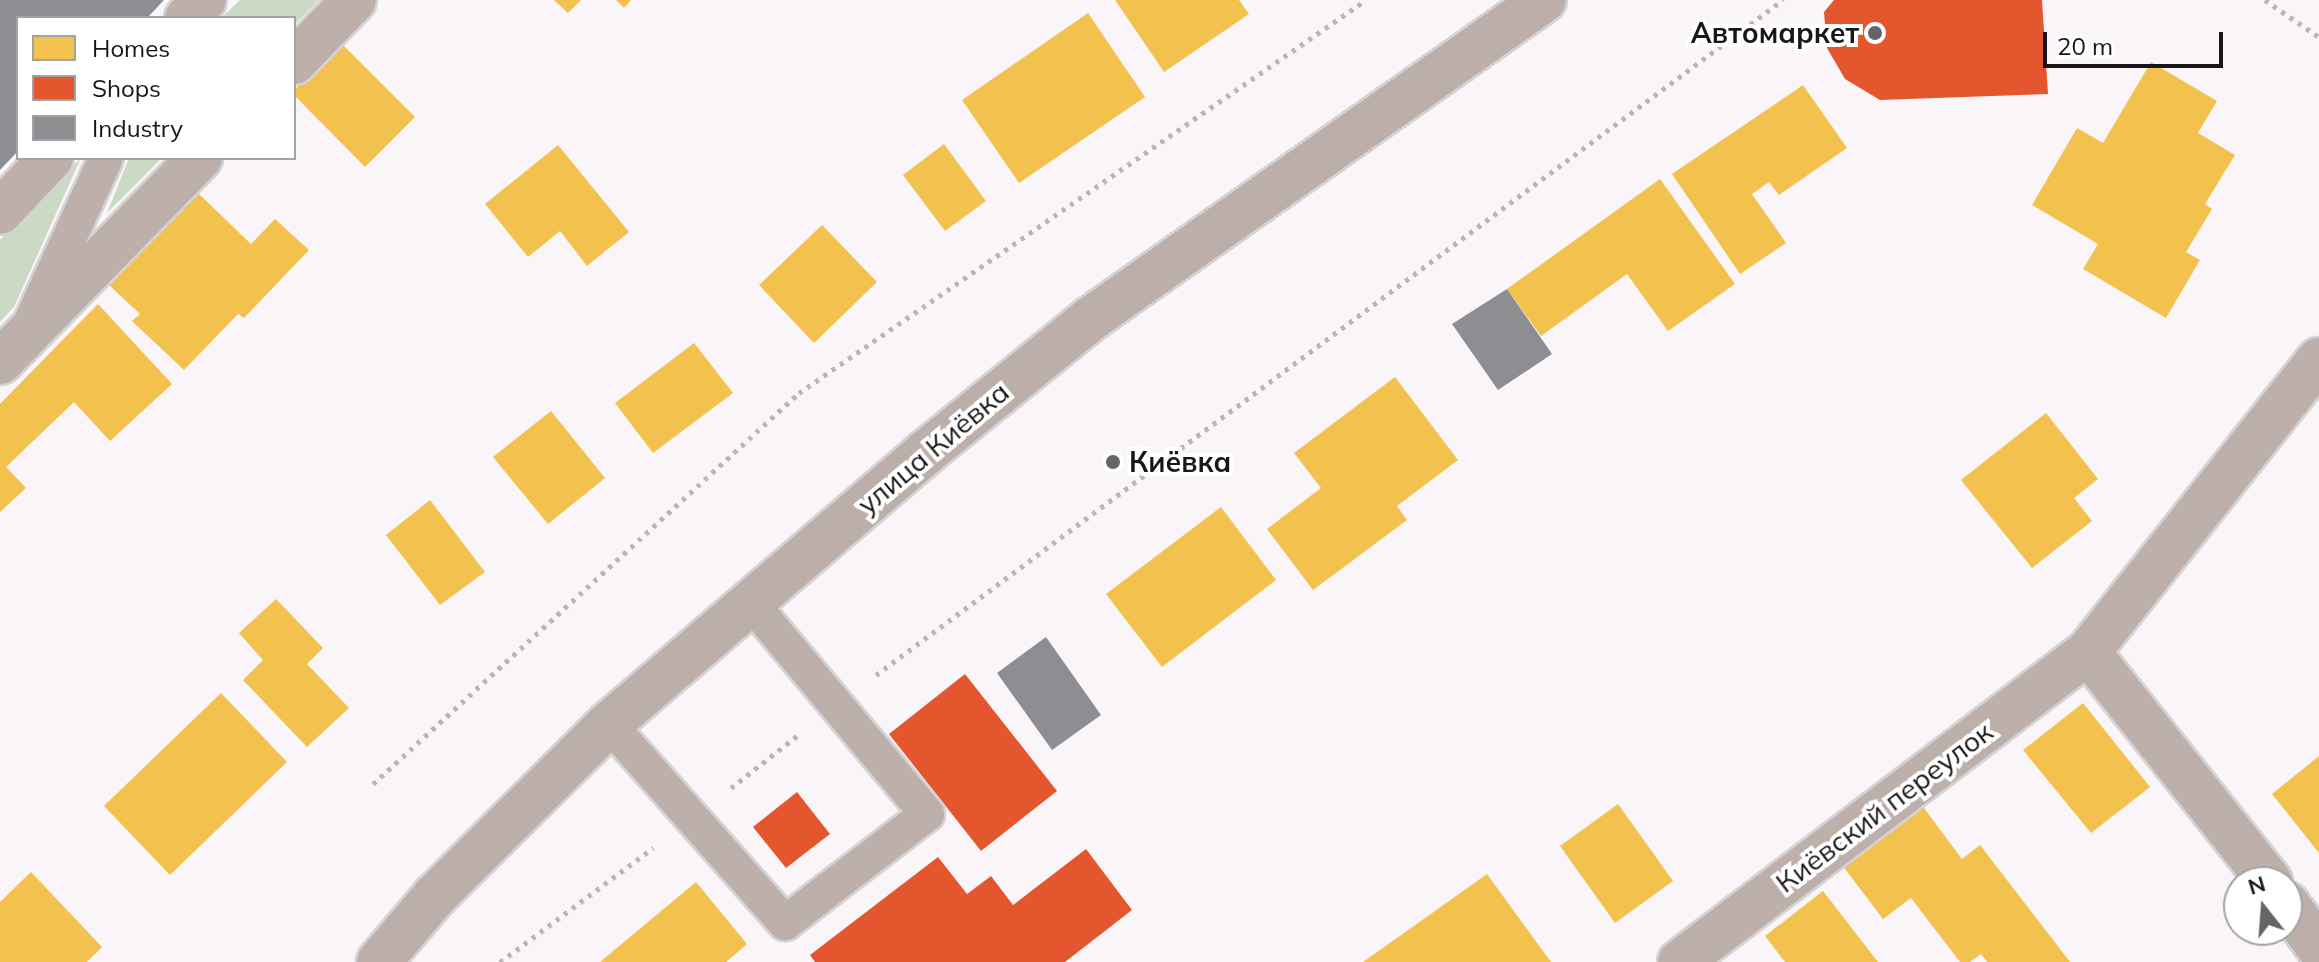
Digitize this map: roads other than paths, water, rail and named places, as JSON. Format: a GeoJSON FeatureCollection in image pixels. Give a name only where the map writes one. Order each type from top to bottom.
{"type":"FeatureCollection","features":[{"type":"Feature","properties":{"kind":"main road","name":"улица Киёвка"},"geometry":{"type":"LineString","coordinates":[[379,962],[434,897],[609,724],[925,453],[1089,320],[1544,0]]}},
{"type":"Feature","properties":{"kind":"street"},"geometry":{"type":"LineString","coordinates":[[189,16],[204,0]]}},
{"type":"Feature","properties":{"kind":"street"},"geometry":{"type":"LineString","coordinates":[[296,60],[354,0]]}},
{"type":"Feature","properties":{"kind":"street"},"geometry":{"type":"LineString","coordinates":[[0,212],[49,160]]}},
{"type":"Feature","properties":{"kind":"street"},"geometry":{"type":"LineString","coordinates":[[12,350],[198,160]]}},
{"type":"Feature","properties":{"kind":"street","name":"Киёвский переулок"},"geometry":{"type":"LineString","coordinates":[[1680,962],[2088,652],[2319,360]]}},
{"type":"Feature","properties":{"kind":"street"},"geometry":{"type":"LineString","coordinates":[[2088,652],[2257,866]]}},
{"type":"Feature","properties":{"kind":"street"},"geometry":{"type":"LineString","coordinates":[[2303,926],[2319,948]]}},
{"type":"Feature","properties":{"kind":"lane"},"geometry":{"type":"LineString","coordinates":[[12,350],[105,160]]}},
{"type":"Feature","properties":{"kind":"lane"},"geometry":{"type":"LineString","coordinates":[[609,724],[785,923],[927,814],[751,603]]}},
{"type":"Feature","properties":{"kind":"place","name":"Автомаркет"},"geometry":{"type":"Point","coordinates":[1875,33]}},
{"type":"Feature","properties":{"kind":"place","name":"Киёвка"},"geometry":{"type":"Point","coordinates":[1113,462]}}]}
